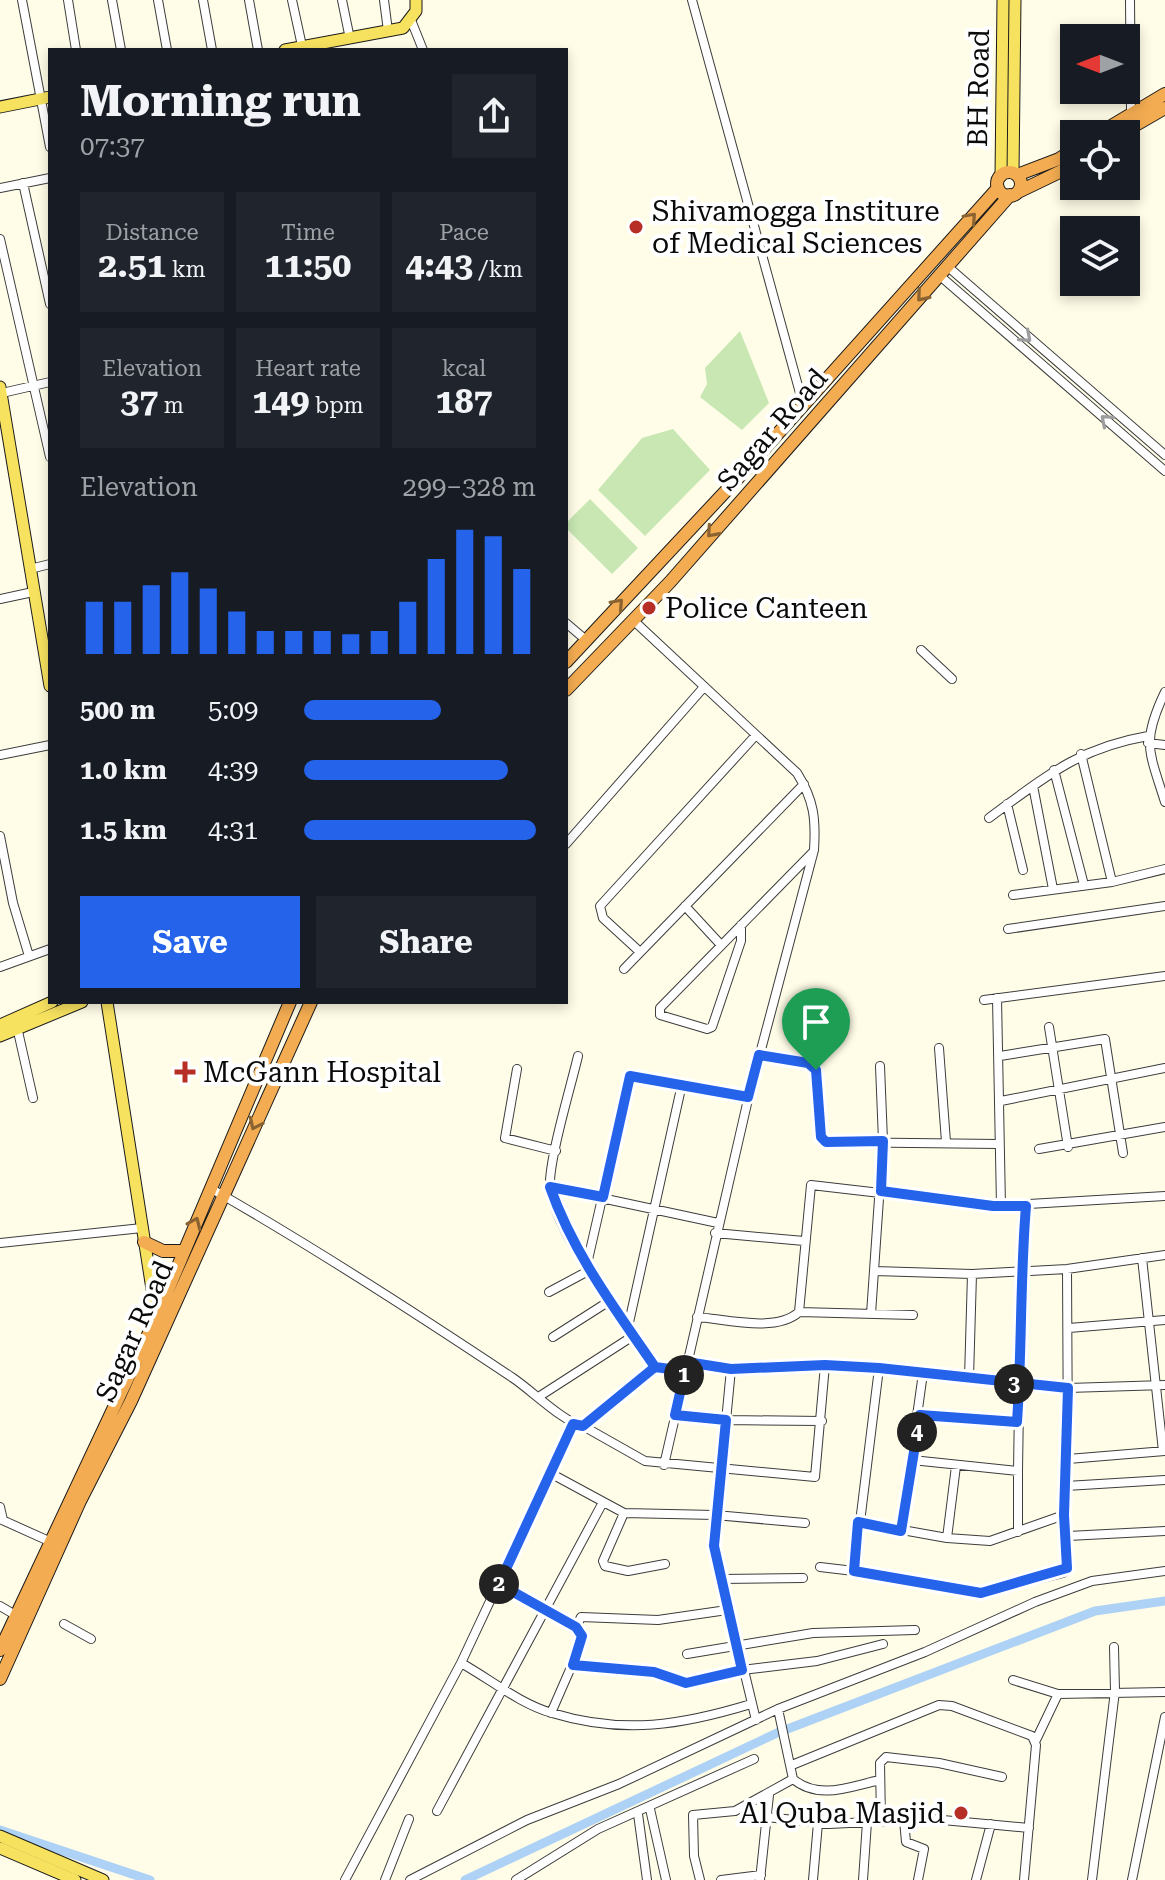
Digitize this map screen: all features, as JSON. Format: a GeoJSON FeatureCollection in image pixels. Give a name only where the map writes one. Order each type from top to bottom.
{"type":"FeatureCollection","features":[{"type":"Feature","properties":{"kind":"highway"},"geometry":{"type":"LineString","coordinates":[[1120,120],[1165,94]]}},
{"type":"Feature","properties":{"kind":"highway"},"geometry":{"type":"LineString","coordinates":[[1140,122],[1165,108]]}},
{"type":"Feature","properties":{"kind":"highway"},"geometry":{"type":"LineString","coordinates":[[1007,178],[1060,158]]}},
{"type":"Feature","properties":{"kind":"highway"},"geometry":{"type":"LineString","coordinates":[[1014,194],[1060,172]]}},
{"type":"Feature","properties":{"kind":"highway","name":"Sagar Road"},"geometry":{"type":"LineString","coordinates":[[568,660],[1007,178]]}},
{"type":"Feature","properties":{"kind":"highway"},"geometry":{"type":"LineString","coordinates":[[1007,178],[1021,184],[1014,194]]}},
{"type":"Feature","properties":{"kind":"highway"},"geometry":{"type":"LineString","coordinates":[[1007,178],[1014,194]]}},
{"type":"Feature","properties":{"kind":"highway","name":"Sagar Road"},"geometry":{"type":"LineString","coordinates":[[568,688],[633,620],[1014,194]]}},
{"type":"Feature","properties":{"kind":"highway","name":"Sagar Road"},"geometry":{"type":"LineString","coordinates":[[0,1679],[160,1334],[289,1004]]}},
{"type":"Feature","properties":{"kind":"highway","name":"Sagar Road"},"geometry":{"type":"LineString","coordinates":[[0,1650],[156,1318],[183,1251],[310,1004]]}},
{"type":"Feature","properties":{"kind":"highway"},"geometry":{"type":"LineString","coordinates":[[144,1242],[163,1251],[183,1251]]}},
{"type":"Feature","properties":{"kind":"main road"},"geometry":{"type":"LineString","coordinates":[[294,48],[403,28],[411,20],[416,0]]}},
{"type":"Feature","properties":{"kind":"main road","name":"BH Road"},"geometry":{"type":"LineString","coordinates":[[1003,0],[1007,178]]}},
{"type":"Feature","properties":{"kind":"main road","name":"BH Road"},"geometry":{"type":"LineString","coordinates":[[1007,178],[1015,0]]}},
{"type":"Feature","properties":{"kind":"main road"},"geometry":{"type":"LineString","coordinates":[[0,107],[45,98]]}},
{"type":"Feature","properties":{"kind":"main road"},"geometry":{"type":"LineString","coordinates":[[1,390],[3,419],[48,675]]}},
{"type":"Feature","properties":{"kind":"main road"},"geometry":{"type":"LineString","coordinates":[[0,1025],[48,1004]]}},
{"type":"Feature","properties":{"kind":"main road"},"geometry":{"type":"LineString","coordinates":[[0,1036],[77,1004]]}},
{"type":"Feature","properties":{"kind":"main road"},"geometry":{"type":"LineString","coordinates":[[107,1004],[160,1334]]}},
{"type":"Feature","properties":{"kind":"main road"},"geometry":{"type":"LineString","coordinates":[[0,1836],[103,1880]]}},
{"type":"Feature","properties":{"kind":"main road"},"geometry":{"type":"LineString","coordinates":[[0,1848],[75,1880]]}},
{"type":"Feature","properties":{"kind":"street"},"geometry":{"type":"LineString","coordinates":[[22,0],[45,98],[48,127]]}},
{"type":"Feature","properties":{"kind":"street"},"geometry":{"type":"LineString","coordinates":[[68,0],[76,48]]}},
{"type":"Feature","properties":{"kind":"street"},"geometry":{"type":"LineString","coordinates":[[112,0],[121,48]]}},
{"type":"Feature","properties":{"kind":"street"},"geometry":{"type":"LineString","coordinates":[[158,0],[167,48]]}},
{"type":"Feature","properties":{"kind":"street"},"geometry":{"type":"LineString","coordinates":[[203,0],[212,48]]}},
{"type":"Feature","properties":{"kind":"street"},"geometry":{"type":"LineString","coordinates":[[249,0],[258,48]]}},
{"type":"Feature","properties":{"kind":"street"},"geometry":{"type":"LineString","coordinates":[[292,0],[302,46]]}},
{"type":"Feature","properties":{"kind":"street"},"geometry":{"type":"LineString","coordinates":[[342,0],[350,39]]}},
{"type":"Feature","properties":{"kind":"street"},"geometry":{"type":"LineString","coordinates":[[384,0],[388,31]]}},
{"type":"Feature","properties":{"kind":"street"},"geometry":{"type":"LineString","coordinates":[[692,0],[803,404]]}},
{"type":"Feature","properties":{"kind":"street"},"geometry":{"type":"LineString","coordinates":[[1130,0],[1131,113]]}},
{"type":"Feature","properties":{"kind":"street"},"geometry":{"type":"LineString","coordinates":[[411,20],[422,48]]}},
{"type":"Feature","properties":{"kind":"street"},"geometry":{"type":"LineString","coordinates":[[0,188],[48,178]]}},
{"type":"Feature","properties":{"kind":"street"},"geometry":{"type":"LineString","coordinates":[[23,183],[48,295]]}},
{"type":"Feature","properties":{"kind":"street"},"geometry":{"type":"LineString","coordinates":[[0,239],[48,448]]}},
{"type":"Feature","properties":{"kind":"street"},"geometry":{"type":"LineString","coordinates":[[943,271],[1165,455]]}},
{"type":"Feature","properties":{"kind":"street"},"geometry":{"type":"LineString","coordinates":[[943,271],[1165,471]]}},
{"type":"Feature","properties":{"kind":"street"},"geometry":{"type":"LineString","coordinates":[[1,390],[48,382]]}},
{"type":"Feature","properties":{"kind":"street"},"geometry":{"type":"LineString","coordinates":[[30,569],[48,564]]}},
{"type":"Feature","properties":{"kind":"street"},"geometry":{"type":"LineString","coordinates":[[0,599],[33,592]]}},
{"type":"Feature","properties":{"kind":"street"},"geometry":{"type":"LineString","coordinates":[[633,620],[804,784],[817,817],[814,850],[716,1228],[664,1465]]}},
{"type":"Feature","properties":{"kind":"street"},"geometry":{"type":"LineString","coordinates":[[568,625],[586,640]]}},
{"type":"Feature","properties":{"kind":"street"},"geometry":{"type":"LineString","coordinates":[[921,650],[952,679]]}},
{"type":"Feature","properties":{"kind":"street"},"geometry":{"type":"LineString","coordinates":[[568,842],[704,687]]}},
{"type":"Feature","properties":{"kind":"street"},"geometry":{"type":"LineString","coordinates":[[1165,692],[1148,739],[1165,802]]}},
{"type":"Feature","properties":{"kind":"street"},"geometry":{"type":"LineString","coordinates":[[640,952],[603,918],[600,906],[756,735]]}},
{"type":"Feature","properties":{"kind":"street"},"geometry":{"type":"LineString","coordinates":[[989,818],[1081,754],[1109,743],[1148,739],[1165,745]]}},
{"type":"Feature","properties":{"kind":"street"},"geometry":{"type":"LineString","coordinates":[[0,755],[48,745]]}},
{"type":"Feature","properties":{"kind":"street"},"geometry":{"type":"LineString","coordinates":[[1081,754],[1112,882]]}},
{"type":"Feature","properties":{"kind":"street"},"geometry":{"type":"LineString","coordinates":[[1054,770],[1084,885]]}},
{"type":"Feature","properties":{"kind":"street"},"geometry":{"type":"LineString","coordinates":[[624,969],[804,784]]}},
{"type":"Feature","properties":{"kind":"street"},"geometry":{"type":"LineString","coordinates":[[1033,786],[1053,889]]}},
{"type":"Feature","properties":{"kind":"street"},"geometry":{"type":"LineString","coordinates":[[1007,804],[1023,870]]}},
{"type":"Feature","properties":{"kind":"street"},"geometry":{"type":"LineString","coordinates":[[0,836],[13,903],[29,956]]}},
{"type":"Feature","properties":{"kind":"street"},"geometry":{"type":"LineString","coordinates":[[741,925],[741,941],[712,1027],[707,1029],[660,1015],[660,1008],[814,850]]}},
{"type":"Feature","properties":{"kind":"street"},"geometry":{"type":"LineString","coordinates":[[1013,895],[1112,882],[1165,869]]}},
{"type":"Feature","properties":{"kind":"street"},"geometry":{"type":"LineString","coordinates":[[685,906],[721,945]]}},
{"type":"Feature","properties":{"kind":"street"},"geometry":{"type":"LineString","coordinates":[[1008,929],[1165,906]]}},
{"type":"Feature","properties":{"kind":"street"},"geometry":{"type":"LineString","coordinates":[[0,967],[48,950]]}},
{"type":"Feature","properties":{"kind":"street"},"geometry":{"type":"LineString","coordinates":[[984,1000],[1165,976]]}},
{"type":"Feature","properties":{"kind":"street"},"geometry":{"type":"LineString","coordinates":[[997,998],[1001,1206]]}},
{"type":"Feature","properties":{"kind":"street"},"geometry":{"type":"LineString","coordinates":[[17,1027],[33,1098]]}},
{"type":"Feature","properties":{"kind":"street"},"geometry":{"type":"LineString","coordinates":[[1049,1027],[1068,1147]]}},
{"type":"Feature","properties":{"kind":"street"},"geometry":{"type":"LineString","coordinates":[[1000,1056],[1105,1039],[1123,1153]]}},
{"type":"Feature","properties":{"kind":"street"},"geometry":{"type":"LineString","coordinates":[[939,1048],[946,1142]]}},
{"type":"Feature","properties":{"kind":"street"},"geometry":{"type":"LineString","coordinates":[[759,1055],[814,1065],[823,1140],[998,1144]]}},
{"type":"Feature","properties":{"kind":"street"},"geometry":{"type":"LineString","coordinates":[[578,1056],[550,1187],[562,1221],[588,1267],[655,1367]]}},
{"type":"Feature","properties":{"kind":"street"},"geometry":{"type":"LineString","coordinates":[[871,1314],[875,1271],[872,1264],[881,1191],[883,1141],[880,1066]]}},
{"type":"Feature","properties":{"kind":"street"},"geometry":{"type":"LineString","coordinates":[[1001,1101],[1165,1068]]}},
{"type":"Feature","properties":{"kind":"street"},"geometry":{"type":"LineString","coordinates":[[517,1069],[505,1138],[556,1151]]}},
{"type":"Feature","properties":{"kind":"street"},"geometry":{"type":"LineString","coordinates":[[549,1292],[588,1267],[630,1076],[748,1097]]}},
{"type":"Feature","properties":{"kind":"street"},"geometry":{"type":"LineString","coordinates":[[628,1327],[682,1084]]}},
{"type":"Feature","properties":{"kind":"street"},"geometry":{"type":"LineString","coordinates":[[1039,1149],[1068,1147],[1165,1127]]}},
{"type":"Feature","properties":{"kind":"street"},"geometry":{"type":"LineString","coordinates":[[799,1312],[811,1185],[1001,1206],[1165,1196]]}},
{"type":"Feature","properties":{"kind":"street"},"geometry":{"type":"LineString","coordinates":[[550,1187],[653,1209],[716,1228],[804,1241]]}},
{"type":"Feature","properties":{"kind":"street"},"geometry":{"type":"LineString","coordinates":[[216,1192],[401,1304],[540,1396],[573,1424],[583,1426],[645,1461],[815,1477],[825,1365]]}},
{"type":"Feature","properties":{"kind":"street"},"geometry":{"type":"LineString","coordinates":[[1018,1532],[1017,1422],[1026,1206]]}},
{"type":"Feature","properties":{"kind":"street"},"geometry":{"type":"LineString","coordinates":[[0,1243],[142,1228]]}},
{"type":"Feature","properties":{"kind":"street"},"geometry":{"type":"LineString","coordinates":[[875,1271],[972,1274],[1067,1269],[1165,1255]]}},
{"type":"Feature","properties":{"kind":"street"},"geometry":{"type":"LineString","coordinates":[[1068,1459],[1164,1451],[1161,1385],[1142,1258]]}},
{"type":"Feature","properties":{"kind":"street"},"geometry":{"type":"LineString","coordinates":[[820,1567],[981,1593],[1063,1573],[1067,1568],[1068,1536],[1064,1515],[1068,1459],[1067,1269]]}},
{"type":"Feature","properties":{"kind":"street"},"geometry":{"type":"LineString","coordinates":[[969,1378],[972,1274]]}},
{"type":"Feature","properties":{"kind":"street"},"geometry":{"type":"LineString","coordinates":[[553,1337],[611,1300]]}},
{"type":"Feature","properties":{"kind":"street"},"geometry":{"type":"LineString","coordinates":[[697,1317],[771,1322],[788,1319],[799,1312],[913,1315]]}},
{"type":"Feature","properties":{"kind":"street"},"geometry":{"type":"LineString","coordinates":[[1069,1328],[1165,1320]]}},
{"type":"Feature","properties":{"kind":"street"},"geometry":{"type":"LineString","coordinates":[[540,1396],[633,1336]]}},
{"type":"Feature","properties":{"kind":"street"},"geometry":{"type":"LineString","coordinates":[[583,1426],[655,1367],[731,1369],[825,1365],[1068,1388],[1161,1385]]}},
{"type":"Feature","properties":{"kind":"street"},"geometry":{"type":"LineString","coordinates":[[854,1571],[879,1368]]}},
{"type":"Feature","properties":{"kind":"street"},"geometry":{"type":"LineString","coordinates":[[731,1369],[714,1546],[756,1720]]}},
{"type":"Feature","properties":{"kind":"street"},"geometry":{"type":"LineString","coordinates":[[901,1531],[920,1415],[923,1373]]}},
{"type":"Feature","properties":{"kind":"street"},"geometry":{"type":"LineString","coordinates":[[675,1415],[726,1420],[822,1421]]}},
{"type":"Feature","properties":{"kind":"street"},"geometry":{"type":"LineString","coordinates":[[920,1415],[1017,1422]]}},
{"type":"Feature","properties":{"kind":"street"},"geometry":{"type":"LineString","coordinates":[[345,1880],[461,1663],[573,1424]]}},
{"type":"Feature","properties":{"kind":"street"},"geometry":{"type":"LineString","coordinates":[[912,1460],[1018,1471]]}},
{"type":"Feature","properties":{"kind":"street"},"geometry":{"type":"LineString","coordinates":[[947,1538],[956,1466]]}},
{"type":"Feature","properties":{"kind":"street"},"geometry":{"type":"LineString","coordinates":[[550,1473],[602,1504],[624,1513],[715,1515],[805,1523]]}},
{"type":"Feature","properties":{"kind":"street"},"geometry":{"type":"LineString","coordinates":[[1066,1486],[1165,1480]]}},
{"type":"Feature","properties":{"kind":"street"},"geometry":{"type":"LineString","coordinates":[[437,1811],[602,1504]]}},
{"type":"Feature","properties":{"kind":"street"},"geometry":{"type":"LineString","coordinates":[[0,1507],[1,1520],[51,1542]]}},
{"type":"Feature","properties":{"kind":"street"},"geometry":{"type":"LineString","coordinates":[[624,1513],[603,1561],[605,1566],[628,1571],[665,1564]]}},
{"type":"Feature","properties":{"kind":"street"},"geometry":{"type":"LineString","coordinates":[[858,1522],[947,1538],[990,1541],[1064,1515]]}},
{"type":"Feature","properties":{"kind":"street"},"geometry":{"type":"LineString","coordinates":[[1068,1536],[1165,1531]]}},
{"type":"Feature","properties":{"kind":"street"},"geometry":{"type":"LineString","coordinates":[[410,1880],[527,1820],[619,1784],[756,1720],[779,1713],[1077,1586],[1165,1571]]}},
{"type":"Feature","properties":{"kind":"street"},"geometry":{"type":"LineString","coordinates":[[720,1579],[803,1578]]}},
{"type":"Feature","properties":{"kind":"street"},"geometry":{"type":"LineString","coordinates":[[499,1584],[576,1627],[582,1636],[573,1665],[551,1713]]}},
{"type":"Feature","properties":{"kind":"street"},"geometry":{"type":"LineString","coordinates":[[0,1606],[17,1616]]}},
{"type":"Feature","properties":{"kind":"street"},"geometry":{"type":"LineString","coordinates":[[576,1627],[585,1615],[658,1620],[727,1610]]}},
{"type":"Feature","properties":{"kind":"street"},"geometry":{"type":"LineString","coordinates":[[64,1624],[91,1639]]}},
{"type":"Feature","properties":{"kind":"street"},"geometry":{"type":"LineString","coordinates":[[687,1654],[813,1633],[915,1630]]}},
{"type":"Feature","properties":{"kind":"street"},"geometry":{"type":"LineString","coordinates":[[573,1665],[654,1672],[686,1683],[742,1670],[817,1661],[883,1644]]}},
{"type":"Feature","properties":{"kind":"street"},"geometry":{"type":"LineString","coordinates":[[1092,1880],[1115,1691],[1114,1647]]}},
{"type":"Feature","properties":{"kind":"street"},"geometry":{"type":"LineString","coordinates":[[461,1663],[551,1713],[607,1723],[679,1724],[751,1704]]}},
{"type":"Feature","properties":{"kind":"street"},"geometry":{"type":"LineString","coordinates":[[1013,1680],[1058,1694],[1165,1692]]}},
{"type":"Feature","properties":{"kind":"street"},"geometry":{"type":"LineString","coordinates":[[1024,1880],[1036,1740],[1058,1694]]}},
{"type":"Feature","properties":{"kind":"street"},"geometry":{"type":"LineString","coordinates":[[792,1765],[939,1705],[952,1706],[1036,1740]]}},
{"type":"Feature","properties":{"kind":"street"},"geometry":{"type":"LineString","coordinates":[[779,1713],[793,1779],[803,1787],[821,1791],[880,1780]]}},
{"type":"Feature","properties":{"kind":"street"},"geometry":{"type":"LineString","coordinates":[[1132,1880],[1165,1717]]}},
{"type":"Feature","properties":{"kind":"street"},"geometry":{"type":"LineString","coordinates":[[881,1821],[880,1763],[886,1757],[939,1763],[1002,1777]]}},
{"type":"Feature","properties":{"kind":"street"},"geometry":{"type":"LineString","coordinates":[[516,1880],[598,1829],[650,1809],[754,1759]]}},
{"type":"Feature","properties":{"kind":"street"},"geometry":{"type":"LineString","coordinates":[[700,1880],[694,1856],[693,1815],[735,1811],[769,1795],[793,1779]]}},
{"type":"Feature","properties":{"kind":"street"},"geometry":{"type":"LineString","coordinates":[[721,1880],[760,1878],[769,1795]]}},
{"type":"Feature","properties":{"kind":"street"},"geometry":{"type":"LineString","coordinates":[[650,1809],[666,1880]]}},
{"type":"Feature","properties":{"kind":"street"},"geometry":{"type":"LineString","coordinates":[[638,1814],[644,1879]]}},
{"type":"Feature","properties":{"kind":"street"},"geometry":{"type":"LineString","coordinates":[[767,1817],[818,1823],[904,1820],[1029,1828]]}},
{"type":"Feature","properties":{"kind":"street"},"geometry":{"type":"LineString","coordinates":[[385,1880],[409,1819]]}},
{"type":"Feature","properties":{"kind":"street"},"geometry":{"type":"LineString","coordinates":[[904,1820],[906,1842],[924,1849],[918,1880]]}},
{"type":"Feature","properties":{"kind":"street"},"geometry":{"type":"LineString","coordinates":[[863,1880],[867,1822]]}},
{"type":"Feature","properties":{"kind":"street"},"geometry":{"type":"LineString","coordinates":[[813,1880],[818,1823]]}},
{"type":"Feature","properties":{"kind":"street"},"geometry":{"type":"LineString","coordinates":[[976,1880],[991,1824]]}},
{"type":"Feature","properties":{"kind":"green space"},"geometry":{"type":"Polygon","coordinates":[[[740,331],[769,403],[742,430],[700,397],[707,384],[705,368],[740,331]]]}},
{"type":"Feature","properties":{"kind":"green space"},"geometry":{"type":"Polygon","coordinates":[[[673,429],[710,470],[645,536],[598,490],[642,438],[673,429]]]}},
{"type":"Feature","properties":{"kind":"green space"},"geometry":{"type":"Polygon","coordinates":[[[590,499],[638,548],[612,574],[568,530],[568,521],[590,499]]]}},
{"type":"Feature","properties":{"kind":"waterway"},"geometry":{"type":"LineString","coordinates":[[465,1880],[777,1733],[1095,1611],[1165,1601]]}},
{"type":"Feature","properties":{"kind":"waterway"},"geometry":{"type":"LineString","coordinates":[[0,1830],[150,1880]]}},
{"type":"Feature","properties":{"kind":"place","name":"Shivamogga Institure of Medical Sciences"},"geometry":{"type":"Point","coordinates":[636,227]}},
{"type":"Feature","properties":{"kind":"place","name":"Police Canteen"},"geometry":{"type":"Point","coordinates":[649,608]}},
{"type":"Feature","properties":{"kind":"place","name":"McGann Hospital"},"geometry":{"type":"Point","coordinates":[185,1072]}},
{"type":"Feature","properties":{"kind":"place","name":"Al Quba Masjid"},"geometry":{"type":"Point","coordinates":[961,1813]}},
{"type":"Feature","properties":{"kind":"route"},"geometry":{"type":"LineString","coordinates":[[816,1070],[814,1065],[808,1063],[759,1055],[748,1097],[632,1075],[629,1077],[603,1197],[550,1187],[562,1221],[586,1265],[655,1367],[685,1371],[675,1415],[726,1420],[714,1546],[742,1670],[686,1683],[654,1672],[573,1665],[582,1642],[576,1627],[499,1584],[573,1424],[583,1426],[655,1367],[685,1371],[687,1362],[731,1369],[825,1365],[879,1368],[1020,1385],[1068,1388],[1064,1515],[1068,1536],[1067,1568],[1063,1573],[981,1593],[857,1574],[854,1571],[858,1522],[901,1531],[920,1415],[1017,1422],[1020,1385],[1021,1271],[1026,1206],[993,1206],[881,1191],[883,1141],[826,1142],[821,1137],[816,1070]]}}]}
